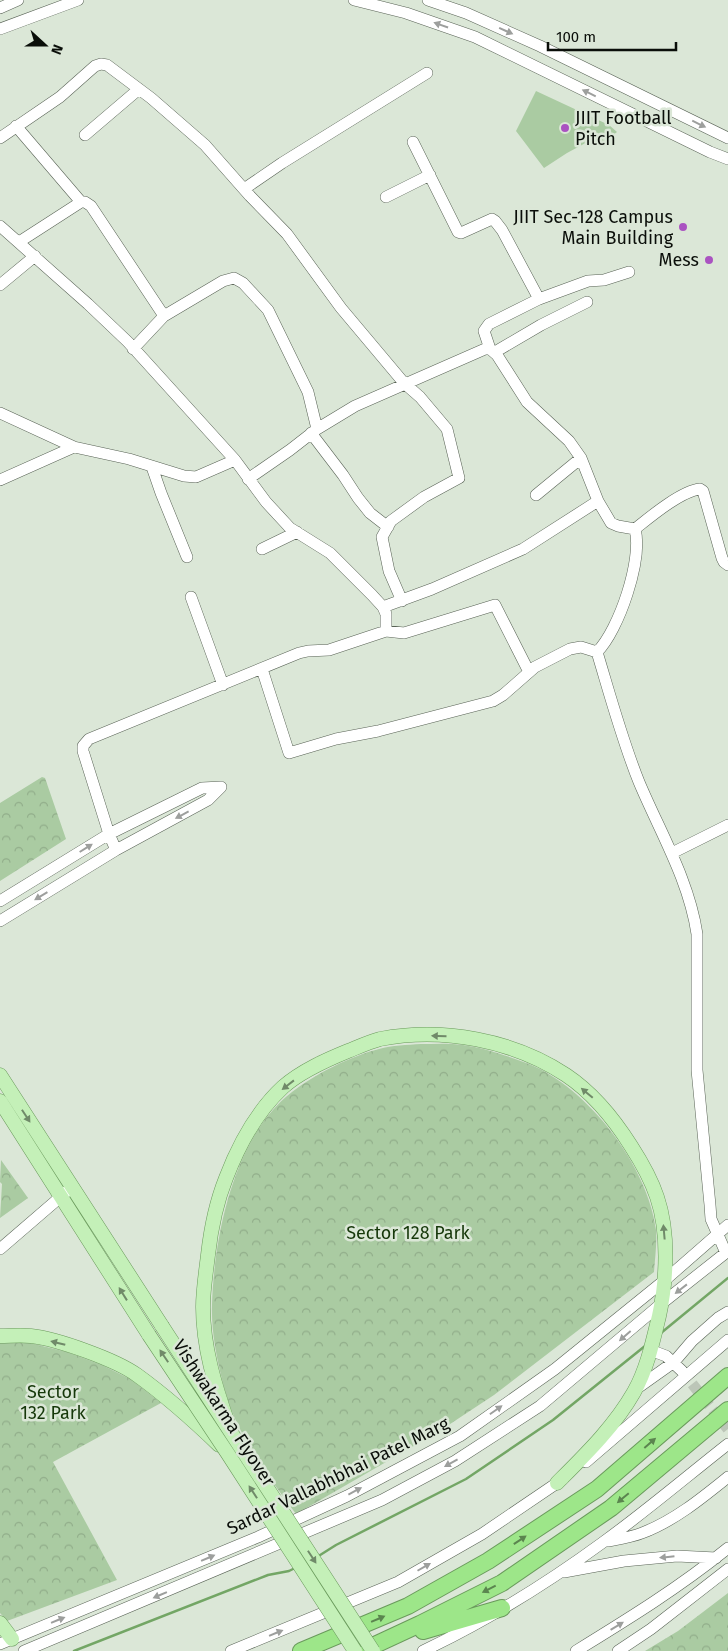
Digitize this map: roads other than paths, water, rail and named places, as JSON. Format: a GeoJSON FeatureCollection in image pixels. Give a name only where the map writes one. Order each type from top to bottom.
{"type":"FeatureCollection","features":[{"type":"Feature","properties":{"kind":"highway"},"geometry":{"type":"LineString","coordinates":[[301,1651],[408,1606],[488,1561],[596,1489],[728,1376]]}},
{"type":"Feature","properties":{"kind":"highway"},"geometry":{"type":"LineString","coordinates":[[362,1651],[429,1620],[510,1577],[611,1508],[728,1410]]}},
{"type":"Feature","properties":{"kind":"highway"},"geometry":{"type":"LineString","coordinates":[[394,1636],[434,1628],[502,1608]]}},
{"type":"Feature","properties":{"kind":"main road"},"geometry":{"type":"LineString","coordinates":[[231,1432],[214,1381],[207,1348],[203,1306],[212,1222],[221,1191],[246,1133],[264,1107],[285,1085],[309,1070],[342,1054],[378,1040],[420,1035],[464,1036],[533,1056],[567,1076],[595,1099],[624,1134],[645,1168],[658,1198],[664,1230],[664,1280],[658,1320],[636,1389],[619,1415],[595,1445],[557,1483]]}},
{"type":"Feature","properties":{"kind":"main road","name":"Vishwakarma Flyover"},"geometry":{"type":"LineString","coordinates":[[0,1075],[373,1651]]}},
{"type":"Feature","properties":{"kind":"main road","name":"Vishwakarma Flyover"},"geometry":{"type":"LineString","coordinates":[[0,1101],[149,1335],[355,1651]]}},
{"type":"Feature","properties":{"kind":"main road"},"geometry":{"type":"LineString","coordinates":[[0,1336],[31,1336],[69,1346],[104,1358],[136,1374],[195,1422],[228,1454]]}},
{"type":"Feature","properties":{"kind":"main road"},"geometry":{"type":"LineString","coordinates":[[0,1623],[6,1641]]}},
{"type":"Feature","properties":{"kind":"street"},"geometry":{"type":"LineString","coordinates":[[0,8],[18,0]]}},
{"type":"Feature","properties":{"kind":"street"},"geometry":{"type":"LineString","coordinates":[[0,29],[78,0]]}},
{"type":"Feature","properties":{"kind":"street"},"geometry":{"type":"LineString","coordinates":[[354,0],[406,13],[476,37],[710,152],[728,158]]}},
{"type":"Feature","properties":{"kind":"street"},"geometry":{"type":"LineString","coordinates":[[428,0],[466,12],[553,52],[728,138]]}},
{"type":"Feature","properties":{"kind":"street"},"geometry":{"type":"LineString","coordinates":[[546,71],[553,52]]}},
{"type":"Feature","properties":{"kind":"street"},"geometry":{"type":"LineString","coordinates":[[0,138],[60,97],[95,66],[107,65],[151,98],[205,145],[244,190],[287,234],[341,308],[404,383],[420,397],[447,429],[459,478],[424,497],[391,521],[382,537],[389,571],[402,601]]}},
{"type":"Feature","properties":{"kind":"street"},"geometry":{"type":"LineString","coordinates":[[244,190],[282,163],[427,73]]}},
{"type":"Feature","properties":{"kind":"street"},"geometry":{"type":"LineString","coordinates":[[85,135],[139,90]]}},
{"type":"Feature","properties":{"kind":"street"},"geometry":{"type":"LineString","coordinates":[[16,126],[81,202],[91,206],[164,316]]}},
{"type":"Feature","properties":{"kind":"street"},"geometry":{"type":"LineString","coordinates":[[413,142],[458,232],[460,233],[492,219],[495,220],[516,254],[539,300]]}},
{"type":"Feature","properties":{"kind":"street"},"geometry":{"type":"LineString","coordinates":[[386,197],[430,175]]}},
{"type":"Feature","properties":{"kind":"street"},"geometry":{"type":"LineString","coordinates":[[19,242],[81,202]]}},
{"type":"Feature","properties":{"kind":"street"},"geometry":{"type":"LineString","coordinates":[[0,226],[88,304],[133,349],[235,460],[266,502],[290,528],[316,543],[340,561],[383,607],[386,614],[386,631]]}},
{"type":"Feature","properties":{"kind":"street"},"geometry":{"type":"LineString","coordinates":[[0,286],[35,256]]}},
{"type":"Feature","properties":{"kind":"street"},"geometry":{"type":"LineString","coordinates":[[629,272],[604,280],[588,281],[539,300],[486,327],[484,334],[492,350],[527,402],[569,441],[581,458],[598,501],[611,523],[635,529],[658,510],[700,489],[703,492],[724,562],[728,565]]}},
{"type":"Feature","properties":{"kind":"street"},"geometry":{"type":"LineString","coordinates":[[133,349],[164,316],[224,281],[234,278],[243,283],[268,310],[308,392],[314,431],[358,498],[370,513],[388,527]]}},
{"type":"Feature","properties":{"kind":"street"},"geometry":{"type":"LineString","coordinates":[[248,479],[314,431],[355,406],[485,349],[492,350],[587,302]]}},
{"type":"Feature","properties":{"kind":"street"},"geometry":{"type":"LineString","coordinates":[[0,413],[74,447],[129,459],[184,476],[196,476],[235,460]]}},
{"type":"Feature","properties":{"kind":"street"},"geometry":{"type":"LineString","coordinates":[[0,480],[74,447]]}},
{"type":"Feature","properties":{"kind":"street"},"geometry":{"type":"LineString","coordinates":[[536,495],[581,458]]}},
{"type":"Feature","properties":{"kind":"street"},"geometry":{"type":"LineString","coordinates":[[152,466],[160,493],[187,557]]}},
{"type":"Feature","properties":{"kind":"street"},"geometry":{"type":"LineString","coordinates":[[383,607],[432,589],[522,549],[598,501]]}},
{"type":"Feature","properties":{"kind":"street"},"geometry":{"type":"LineString","coordinates":[[597,652],[603,646],[621,609],[636,566],[638,551],[635,529]]}},
{"type":"Feature","properties":{"kind":"street"},"geometry":{"type":"LineString","coordinates":[[262,549],[297,532]]}},
{"type":"Feature","properties":{"kind":"street"},"geometry":{"type":"LineString","coordinates":[[192,598],[224,685]]}},
{"type":"Feature","properties":{"kind":"street"},"geometry":{"type":"LineString","coordinates":[[116,850],[109,834],[84,751],[83,746],[85,742],[299,653],[308,650],[329,650],[386,631],[404,633],[495,605],[529,672]]}},
{"type":"Feature","properties":{"kind":"street"},"geometry":{"type":"LineString","coordinates":[[262,669],[289,753],[336,739],[378,731],[493,701],[536,667],[575,648],[581,647],[597,652]]}},
{"type":"Feature","properties":{"kind":"street"},"geometry":{"type":"LineString","coordinates":[[597,652],[639,782],[672,853],[694,913],[697,934],[697,1070],[710,1205],[717,1234],[727,1252]]}},
{"type":"Feature","properties":{"kind":"street"},"geometry":{"type":"LineString","coordinates":[[0,901],[109,834],[202,788],[220,787],[208,800],[116,850],[0,921]]}},
{"type":"Feature","properties":{"kind":"street"},"geometry":{"type":"LineString","coordinates":[[672,853],[728,825]]}},
{"type":"Feature","properties":{"kind":"street"},"geometry":{"type":"LineString","coordinates":[[0,1249],[72,1187]]}},
{"type":"Feature","properties":{"kind":"street","name":"Sardar Vallabhbhai Patel Marg"},"geometry":{"type":"LineString","coordinates":[[6,1641],[258,1537],[346,1496],[460,1436],[555,1369],[728,1225]]}},
{"type":"Feature","properties":{"kind":"street","name":"Sardar Vallabhbhai Patel Marg"},"geometry":{"type":"LineString","coordinates":[[28,1650],[382,1500],[447,1465],[540,1406],[661,1304],[727,1252]]}},
{"type":"Feature","properties":{"kind":"street"},"geometry":{"type":"LineString","coordinates":[[636,1389],[674,1362],[692,1341],[718,1318],[728,1312]]}},
{"type":"Feature","properties":{"kind":"street"},"geometry":{"type":"LineString","coordinates":[[231,1651],[398,1582],[482,1534],[575,1471],[728,1340]]}},
{"type":"Feature","properties":{"kind":"street"},"geometry":{"type":"LineString","coordinates":[[650,1349],[666,1356],[682,1371]]}},
{"type":"Feature","properties":{"kind":"street"},"geometry":{"type":"LineString","coordinates":[[423,1651],[502,1608],[558,1574],[604,1542],[728,1444]]}},
{"type":"Feature","properties":{"kind":"street"},"geometry":{"type":"LineString","coordinates":[[604,1542],[642,1533],[675,1517],[728,1477]]}},
{"type":"Feature","properties":{"kind":"street"},"geometry":{"type":"LineString","coordinates":[[576,1651],[681,1584],[728,1548]]}},
{"type":"Feature","properties":{"kind":"street"},"geometry":{"type":"LineString","coordinates":[[558,1574],[597,1565],[677,1556],[716,1558]]}},
{"type":"Feature","properties":{"kind":"street"},"geometry":{"type":"LineString","coordinates":[[618,1651],[728,1570]]}},
{"type":"Feature","properties":{"kind":"waterway"},"geometry":{"type":"LineString","coordinates":[[661,1333],[728,1278]]}},
{"type":"Feature","properties":{"kind":"waterway"},"geometry":{"type":"LineString","coordinates":[[317,1557],[336,1545],[466,1479],[553,1420],[645,1346]]}},
{"type":"Feature","properties":{"kind":"waterway"},"geometry":{"type":"LineString","coordinates":[[74,1651],[268,1575],[289,1571],[297,1567]]}},
{"type":"Feature","properties":{"kind":"tunnel"},"geometry":{"type":"LineString","coordinates":[[682,1371],[728,1429]]}},
{"type":"Feature","properties":{"kind":"place","name":"JIIT Football Pitch"},"geometry":{"type":"Point","coordinates":[565,128]}},
{"type":"Feature","properties":{"kind":"place","name":"JIIT Sec-128 Campus Main Building"},"geometry":{"type":"Point","coordinates":[683,227]}},
{"type":"Feature","properties":{"kind":"place","name":"Mess"},"geometry":{"type":"Point","coordinates":[709,260]}},
{"type":"Feature","properties":{"kind":"park label","name":"Sector 128 Park"},"geometry":{"type":"Point","coordinates":[408,1233]}},
{"type":"Feature","properties":{"kind":"park label","name":"Sector 132 Park"},"geometry":{"type":"Point","coordinates":[53,1402]}}]}
